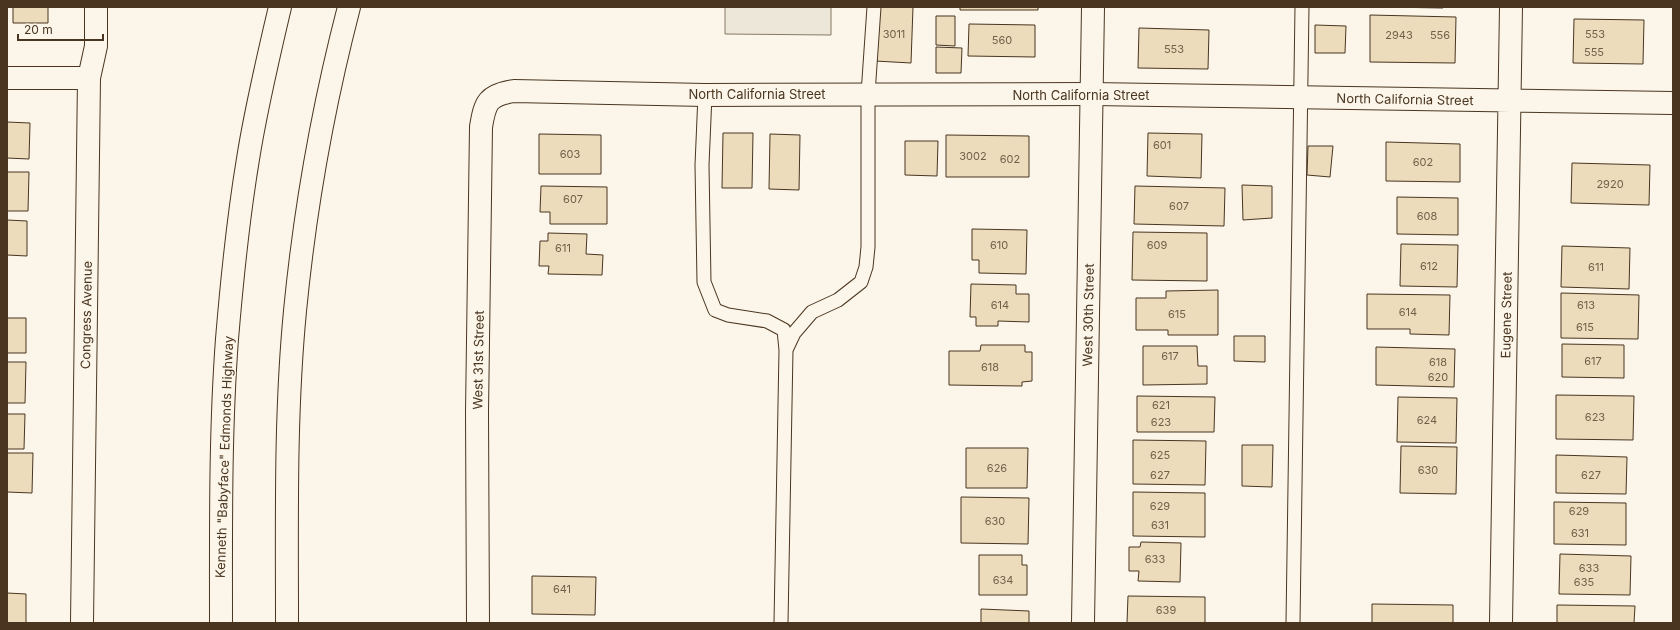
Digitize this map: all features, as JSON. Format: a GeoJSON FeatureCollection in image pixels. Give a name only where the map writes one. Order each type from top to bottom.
{"type":"FeatureCollection","features":[{"type":"Feature","properties":{"kind":"main road","name":"Congress Avenue"},"geometry":{"type":"LineString","coordinates":[[82,623],[89,78],[96,46],[96,7]]}},
{"type":"Feature","properties":{"kind":"main road","name":"Kenneth \"Babyface\" Edmonds Highway"},"geometry":{"type":"LineString","coordinates":[[221,623],[223,426],[227,340],[236,244],[248,160],[263,78],[280,7]]}},
{"type":"Feature","properties":{"kind":"main road"},"geometry":{"type":"LineString","coordinates":[[287,623],[288,425],[295,312],[305,225],[319,136],[349,7]]}},
{"type":"Feature","properties":{"kind":"main road","name":"West 30th Street"},"geometry":{"type":"LineString","coordinates":[[1082,623],[1093,7]]}},
{"type":"Feature","properties":{"kind":"main road","name":"Eugene Street"},"geometry":{"type":"LineString","coordinates":[[1502,623],[1511,7]]}},
{"type":"Feature","properties":{"kind":"main road"},"geometry":{"type":"LineString","coordinates":[[7,78],[89,78]]}},
{"type":"Feature","properties":{"kind":"main road","name":"North California Street"},"geometry":{"type":"LineString","coordinates":[[490,98],[514,91],[705,95],[1092,94],[1673,103]]}},
{"type":"Feature","properties":{"kind":"main road","name":"West 31st Street"},"geometry":{"type":"LineString","coordinates":[[478,623],[477,412],[481,127],[485,108],[490,98]]}},
{"type":"Feature","properties":{"kind":"lane"},"geometry":{"type":"LineString","coordinates":[[786,350],[794,333],[812,312],[838,300],[861,282],[866,267],[868,247],[868,94],[874,7]]}},
{"type":"Feature","properties":{"kind":"lane"},"geometry":{"type":"LineString","coordinates":[[1293,623],[1302,7]]}},
{"type":"Feature","properties":{"kind":"lane"},"geometry":{"type":"LineString","coordinates":[[705,95],[702,164],[704,282],[715,310],[728,315],[767,321],[784,330],[786,350],[781,623]]}},
{"type":"Feature","properties":{"kind":"shaded area"},"geometry":{"type":"Polygon","coordinates":[[[725,7],[831,7],[831,35],[725,34],[725,7]]]}},
{"type":"Feature","properties":{"kind":"building"},"geometry":{"type":"Polygon","coordinates":[[[13,7],[48,7],[48,23],[13,23],[13,7]]]}},
{"type":"Feature","properties":{"kind":"building"},"geometry":{"type":"Polygon","coordinates":[[[877,7],[913,7],[911,63],[875,61],[877,7]]]}},
{"type":"Feature","properties":{"kind":"building"},"geometry":{"type":"Polygon","coordinates":[[[960,7],[1038,7],[1038,10],[960,10],[960,7]]]}},
{"type":"Feature","properties":{"kind":"building"},"geometry":{"type":"Polygon","coordinates":[[[1386,7],[1443,7],[1443,8],[1386,7]]]}},
{"type":"Feature","properties":{"kind":"building"},"geometry":{"type":"Polygon","coordinates":[[[1370,15],[1456,17],[1455,63],[1370,62],[1370,15]]]}},
{"type":"Feature","properties":{"kind":"building"},"geometry":{"type":"Polygon","coordinates":[[[936,16],[955,16],[955,46],[936,45],[936,16]]]}},
{"type":"Feature","properties":{"kind":"building"},"geometry":{"type":"Polygon","coordinates":[[[1574,19],[1644,20],[1643,64],[1573,63],[1574,19]]]}},
{"type":"Feature","properties":{"kind":"building"},"geometry":{"type":"Polygon","coordinates":[[[969,24],[1035,25],[1035,57],[968,56],[969,24]]]}},
{"type":"Feature","properties":{"kind":"building"},"geometry":{"type":"Polygon","coordinates":[[[1315,25],[1346,26],[1345,53],[1315,53],[1315,25]]]}},
{"type":"Feature","properties":{"kind":"building"},"geometry":{"type":"Polygon","coordinates":[[[1139,28],[1209,30],[1208,69],[1138,68],[1139,28]]]}},
{"type":"Feature","properties":{"kind":"building"},"geometry":{"type":"Polygon","coordinates":[[[936,47],[962,48],[961,73],[936,73],[936,47]]]}},
{"type":"Feature","properties":{"kind":"building"},"geometry":{"type":"Polygon","coordinates":[[[7,122],[30,123],[29,159],[7,158],[7,122]]]}},
{"type":"Feature","properties":{"kind":"building"},"geometry":{"type":"Polygon","coordinates":[[[723,133],[753,133],[752,188],[722,188],[723,133]]]}},
{"type":"Feature","properties":{"kind":"building"},"geometry":{"type":"Polygon","coordinates":[[[1148,133],[1202,134],[1201,178],[1147,176],[1148,133]]]}},
{"type":"Feature","properties":{"kind":"building"},"geometry":{"type":"Polygon","coordinates":[[[539,134],[601,135],[601,174],[539,174],[539,134]]]}},
{"type":"Feature","properties":{"kind":"building"},"geometry":{"type":"Polygon","coordinates":[[[770,134],[800,135],[799,190],[769,189],[770,134]]]}},
{"type":"Feature","properties":{"kind":"building"},"geometry":{"type":"Polygon","coordinates":[[[946,135],[1029,136],[1029,177],[946,177],[946,135]]]}},
{"type":"Feature","properties":{"kind":"building"},"geometry":{"type":"Polygon","coordinates":[[[905,141],[938,141],[937,176],[905,175],[905,141]]]}},
{"type":"Feature","properties":{"kind":"building"},"geometry":{"type":"Polygon","coordinates":[[[1386,142],[1460,144],[1460,182],[1386,181],[1386,142]]]}},
{"type":"Feature","properties":{"kind":"building"},"geometry":{"type":"Polygon","coordinates":[[[1308,146],[1333,146],[1330,177],[1307,175],[1308,146]]]}},
{"type":"Feature","properties":{"kind":"building"},"geometry":{"type":"Polygon","coordinates":[[[1572,163],[1650,165],[1649,205],[1571,203],[1572,163]]]}},
{"type":"Feature","properties":{"kind":"building"},"geometry":{"type":"Polygon","coordinates":[[[7,172],[29,172],[28,211],[7,211],[7,172]]]}},
{"type":"Feature","properties":{"kind":"building"},"geometry":{"type":"Polygon","coordinates":[[[1242,185],[1272,186],[1272,218],[1243,220],[1242,185]]]}},
{"type":"Feature","properties":{"kind":"building"},"geometry":{"type":"Polygon","coordinates":[[[541,186],[607,187],[607,224],[550,224],[550,212],[540,212],[541,186]]]}},
{"type":"Feature","properties":{"kind":"building"},"geometry":{"type":"Polygon","coordinates":[[[1135,186],[1225,188],[1224,226],[1134,224],[1135,186]]]}},
{"type":"Feature","properties":{"kind":"building"},"geometry":{"type":"Polygon","coordinates":[[[1397,197],[1458,198],[1458,235],[1397,234],[1397,197]]]}},
{"type":"Feature","properties":{"kind":"building"},"geometry":{"type":"Polygon","coordinates":[[[7,220],[27,221],[27,256],[7,255],[7,220]]]}},
{"type":"Feature","properties":{"kind":"building"},"geometry":{"type":"Polygon","coordinates":[[[972,229],[1027,230],[1026,274],[979,273],[979,260],[972,260],[972,229]]]}},
{"type":"Feature","properties":{"kind":"building"},"geometry":{"type":"Polygon","coordinates":[[[1133,232],[1207,233],[1207,281],[1132,280],[1133,232]]]}},
{"type":"Feature","properties":{"kind":"building"},"geometry":{"type":"Polygon","coordinates":[[[548,233],[587,234],[586,254],[603,255],[602,275],[548,274],[549,266],[539,266],[540,241],[548,241],[548,233]]]}},
{"type":"Feature","properties":{"kind":"building"},"geometry":{"type":"Polygon","coordinates":[[[1401,244],[1458,245],[1457,287],[1400,286],[1401,244]]]}},
{"type":"Feature","properties":{"kind":"building"},"geometry":{"type":"Polygon","coordinates":[[[1562,246],[1630,248],[1629,289],[1561,287],[1562,246]]]}},
{"type":"Feature","properties":{"kind":"building"},"geometry":{"type":"Polygon","coordinates":[[[971,284],[1016,285],[1016,294],[1029,294],[1029,322],[998,321],[998,326],[976,326],[976,317],[970,317],[971,284]]]}},
{"type":"Feature","properties":{"kind":"building"},"geometry":{"type":"Polygon","coordinates":[[[1218,290],[1218,335],[1168,335],[1168,330],[1136,330],[1136,298],[1166,298],[1166,291],[1218,290]]]}},
{"type":"Feature","properties":{"kind":"building"},"geometry":{"type":"Polygon","coordinates":[[[1561,293],[1639,295],[1638,339],[1561,338],[1561,293]]]}},
{"type":"Feature","properties":{"kind":"building"},"geometry":{"type":"Polygon","coordinates":[[[1367,294],[1450,295],[1449,335],[1410,334],[1410,329],[1367,329],[1367,294]]]}},
{"type":"Feature","properties":{"kind":"building"},"geometry":{"type":"Polygon","coordinates":[[[7,318],[26,318],[26,353],[7,353],[7,318]]]}},
{"type":"Feature","properties":{"kind":"building"},"geometry":{"type":"Polygon","coordinates":[[[1234,336],[1265,336],[1265,362],[1234,361],[1234,336]]]}},
{"type":"Feature","properties":{"kind":"building"},"geometry":{"type":"Polygon","coordinates":[[[1562,344],[1624,345],[1624,378],[1562,377],[1562,344]]]}},
{"type":"Feature","properties":{"kind":"building"},"geometry":{"type":"Polygon","coordinates":[[[981,345],[1025,345],[1025,352],[1032,352],[1032,381],[1022,382],[1022,386],[949,385],[949,351],[980,351],[981,345]]]}},
{"type":"Feature","properties":{"kind":"building"},"geometry":{"type":"Polygon","coordinates":[[[1143,346],[1197,346],[1198,366],[1207,366],[1207,384],[1143,385],[1143,346]]]}},
{"type":"Feature","properties":{"kind":"building"},"geometry":{"type":"Polygon","coordinates":[[[1376,347],[1455,349],[1454,387],[1376,385],[1376,347]]]}},
{"type":"Feature","properties":{"kind":"building"},"geometry":{"type":"Polygon","coordinates":[[[7,362],[26,362],[25,403],[7,403],[7,362]]]}},
{"type":"Feature","properties":{"kind":"building"},"geometry":{"type":"Polygon","coordinates":[[[1556,395],[1634,396],[1633,440],[1556,439],[1556,395]]]}},
{"type":"Feature","properties":{"kind":"building"},"geometry":{"type":"Polygon","coordinates":[[[1137,396],[1215,397],[1214,432],[1137,432],[1137,396]]]}},
{"type":"Feature","properties":{"kind":"building"},"geometry":{"type":"Polygon","coordinates":[[[1398,397],[1457,398],[1456,443],[1397,442],[1398,397]]]}},
{"type":"Feature","properties":{"kind":"building"},"geometry":{"type":"Polygon","coordinates":[[[7,414],[25,414],[24,449],[7,449],[7,414]]]}},
{"type":"Feature","properties":{"kind":"building"},"geometry":{"type":"Polygon","coordinates":[[[1133,440],[1206,441],[1205,485],[1133,484],[1133,440]]]}},
{"type":"Feature","properties":{"kind":"building"},"geometry":{"type":"Polygon","coordinates":[[[1242,445],[1273,445],[1272,487],[1242,486],[1242,445]]]}},
{"type":"Feature","properties":{"kind":"building"},"geometry":{"type":"Polygon","coordinates":[[[1401,446],[1457,447],[1456,494],[1400,493],[1401,446]]]}},
{"type":"Feature","properties":{"kind":"building"},"geometry":{"type":"Polygon","coordinates":[[[966,448],[1028,448],[1027,488],[966,488],[966,448]]]}},
{"type":"Feature","properties":{"kind":"building"},"geometry":{"type":"Polygon","coordinates":[[[7,453],[33,453],[32,493],[7,492],[7,453]]]}},
{"type":"Feature","properties":{"kind":"building"},"geometry":{"type":"Polygon","coordinates":[[[1556,455],[1627,457],[1626,494],[1556,493],[1556,455]]]}},
{"type":"Feature","properties":{"kind":"building"},"geometry":{"type":"Polygon","coordinates":[[[1133,492],[1205,493],[1205,537],[1133,536],[1133,492]]]}},
{"type":"Feature","properties":{"kind":"building"},"geometry":{"type":"Polygon","coordinates":[[[961,497],[1029,498],[1028,544],[961,543],[961,497]]]}},
{"type":"Feature","properties":{"kind":"building"},"geometry":{"type":"Polygon","coordinates":[[[1554,502],[1626,503],[1626,545],[1554,544],[1554,502]]]}},
{"type":"Feature","properties":{"kind":"building"},"geometry":{"type":"Polygon","coordinates":[[[1141,542],[1181,543],[1180,582],[1138,581],[1139,571],[1129,571],[1129,547],[1140,547],[1141,542]]]}},
{"type":"Feature","properties":{"kind":"building"},"geometry":{"type":"Polygon","coordinates":[[[1560,554],[1631,556],[1630,595],[1559,594],[1560,554]]]}},
{"type":"Feature","properties":{"kind":"building"},"geometry":{"type":"Polygon","coordinates":[[[979,555],[1022,555],[1022,565],[1027,565],[1027,595],[979,595],[979,555]]]}},
{"type":"Feature","properties":{"kind":"building"},"geometry":{"type":"Polygon","coordinates":[[[532,576],[596,577],[595,615],[532,614],[532,576]]]}},
{"type":"Feature","properties":{"kind":"building"},"geometry":{"type":"Polygon","coordinates":[[[7,593],[26,594],[26,623],[7,623],[7,593]]]}},
{"type":"Feature","properties":{"kind":"building"},"geometry":{"type":"Polygon","coordinates":[[[1128,596],[1205,597],[1205,623],[1127,623],[1128,596]]]}},
{"type":"Feature","properties":{"kind":"building"},"geometry":{"type":"Polygon","coordinates":[[[1372,604],[1453,605],[1453,623],[1372,623],[1372,604]]]}},
{"type":"Feature","properties":{"kind":"building"},"geometry":{"type":"Polygon","coordinates":[[[1557,605],[1635,606],[1634,623],[1557,623],[1557,605]]]}},
{"type":"Feature","properties":{"kind":"building"},"geometry":{"type":"Polygon","coordinates":[[[981,609],[1029,611],[1029,623],[981,623],[981,609]]]}}]}
